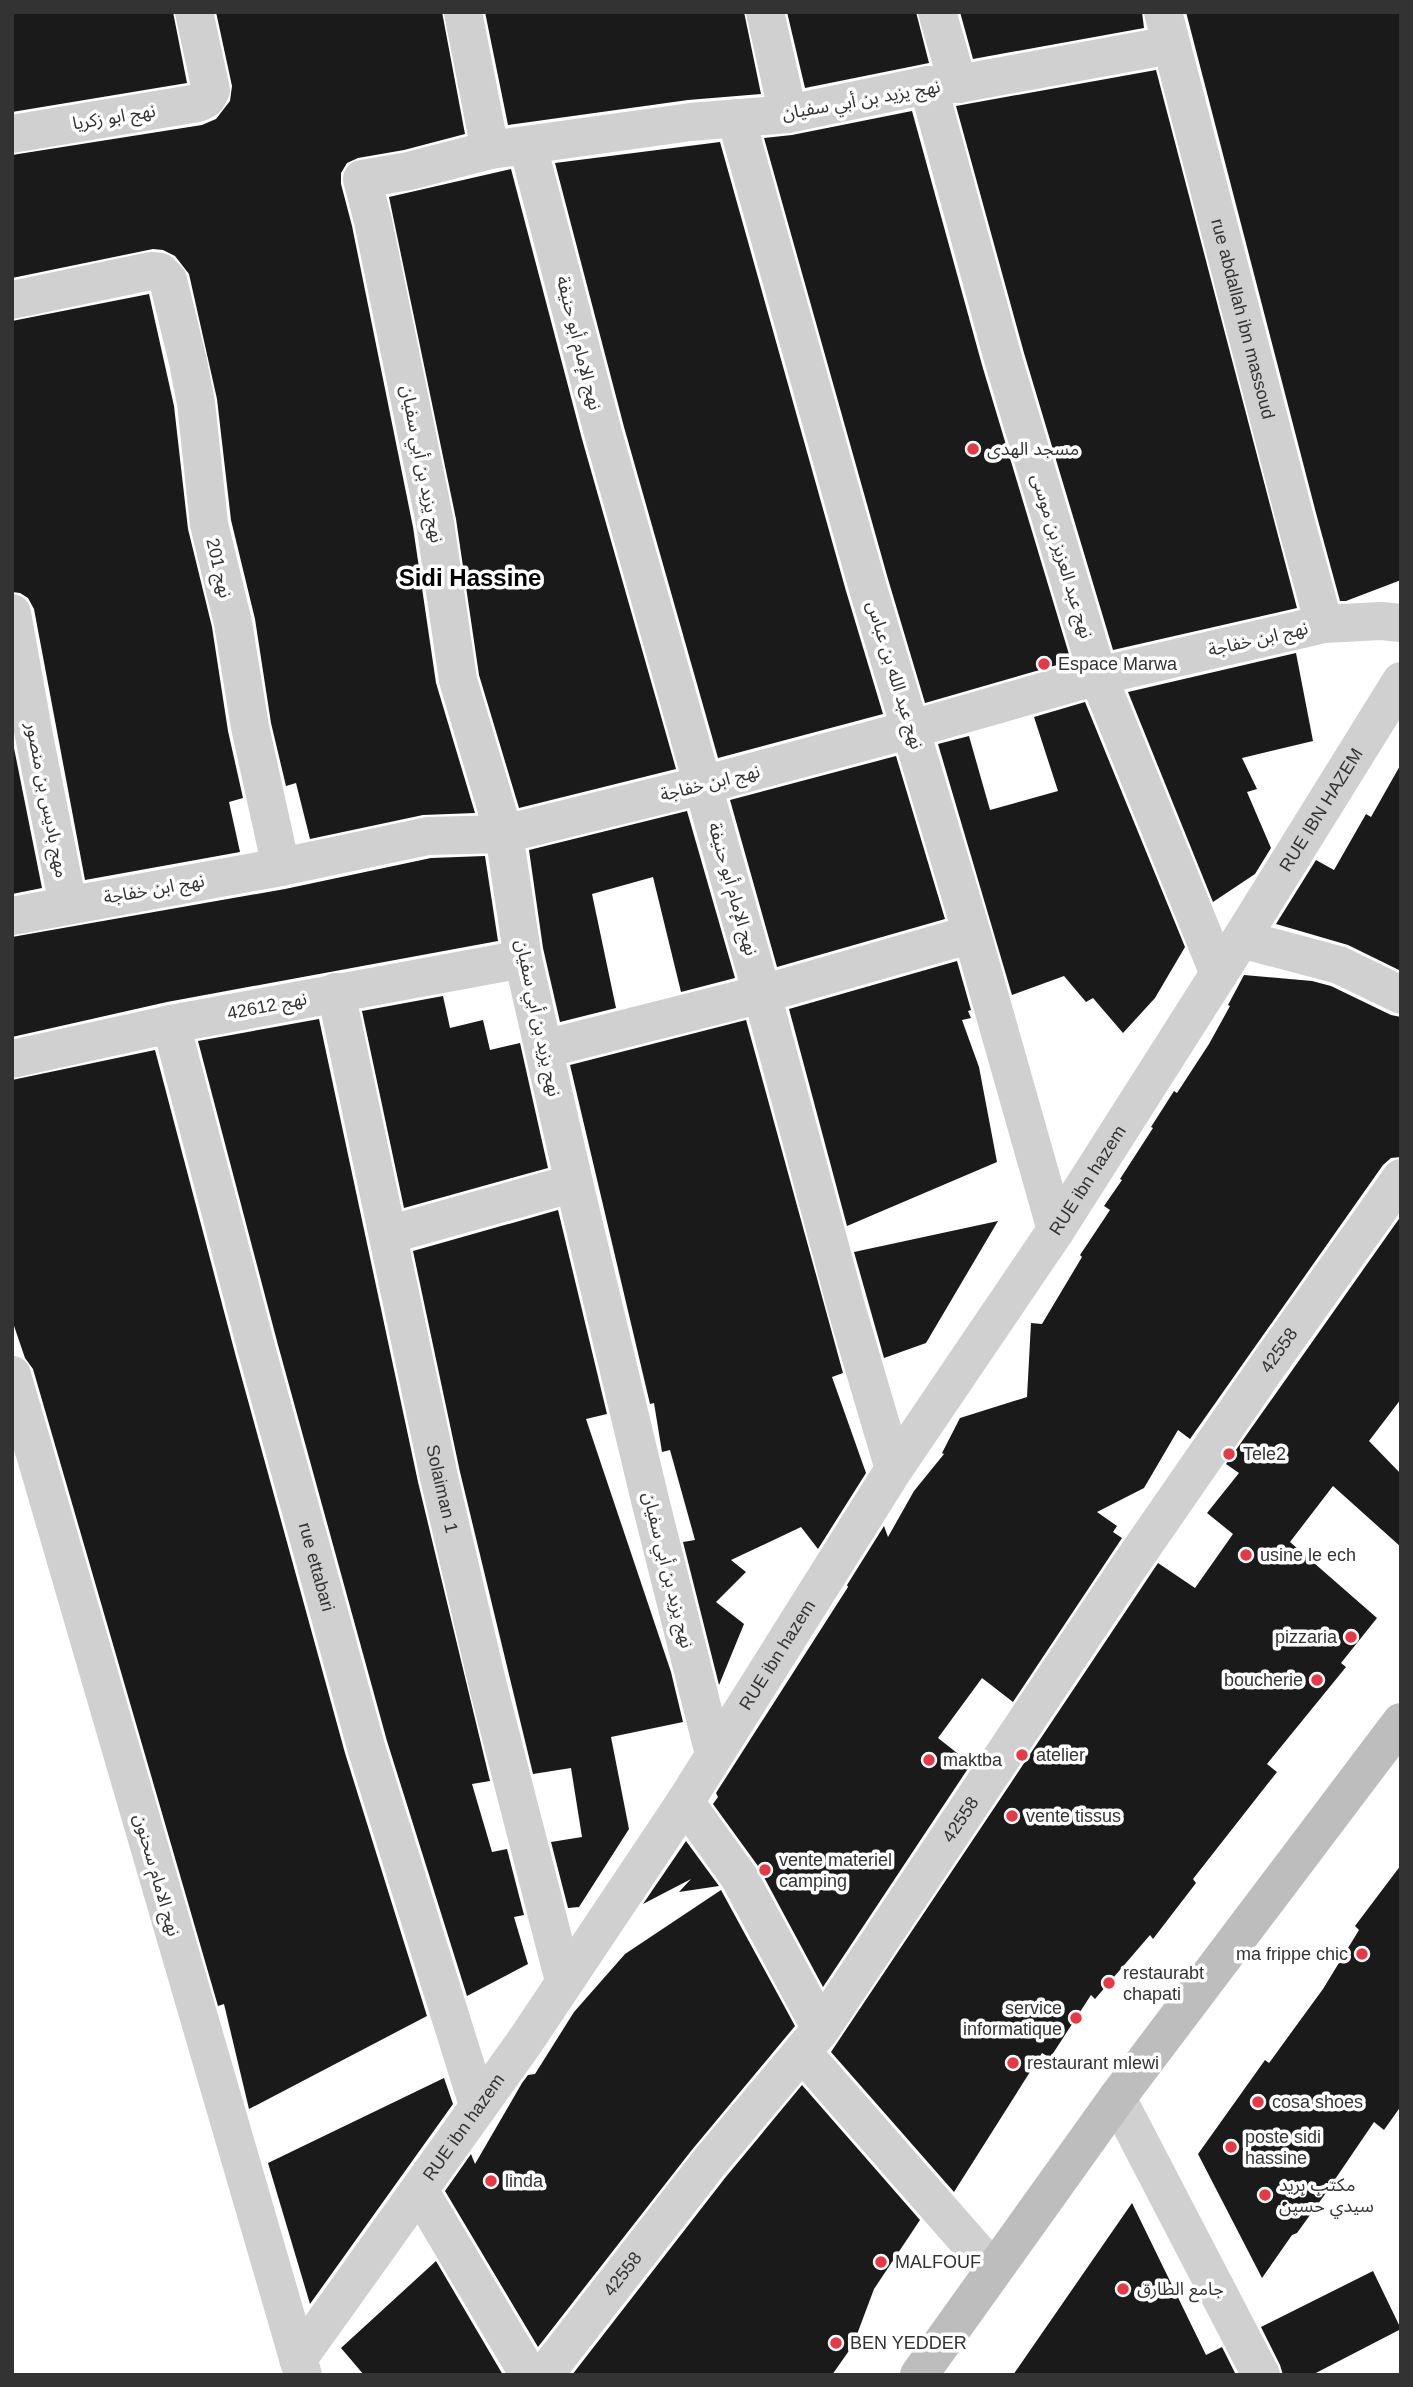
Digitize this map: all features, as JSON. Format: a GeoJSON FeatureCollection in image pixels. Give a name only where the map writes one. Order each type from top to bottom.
{"type":"FeatureCollection","features":[{"type":"Feature","properties":{"kind":"main road"},"geometry":{"type":"LineString","coordinates":[[919,2375],[1117,2098],[1401,1721]]}},
{"type":"Feature","properties":{"kind":"street","name":"نهج ابو زكريا"},"geometry":{"type":"LineString","coordinates":[[12,134],[198,103],[206,99],[211,90],[194,12]]}},
{"type":"Feature","properties":{"kind":"street"},"geometry":{"type":"LineString","coordinates":[[463,12],[490,150]]}},
{"type":"Feature","properties":{"kind":"street"},"geometry":{"type":"LineString","coordinates":[[765,12],[788,114]]}},
{"type":"Feature","properties":{"kind":"street","name":"نهج عبد العزيز بن موسى"},"geometry":{"type":"LineString","coordinates":[[937,12],[943,85],[1003,359],[1098,676],[1219,974]]}},
{"type":"Feature","properties":{"kind":"street","name":"نهج يزيد بن أبي سفيان"},"geometry":{"type":"LineString","coordinates":[[714,1754],[574,1183],[523,959],[504,834],[458,680],[435,523],[362,179],[409,171],[490,150],[611,132],[788,114],[943,85],[1167,29]]}},
{"type":"Feature","properties":{"kind":"street","name":"rue abdallah ibn massoud"},"geometry":{"type":"LineString","coordinates":[[1167,29],[1324,624]]}},
{"type":"Feature","properties":{"kind":"street","name":"نهج عبد الله بن عباس"},"geometry":{"type":"LineString","coordinates":[[736,118],[867,585],[912,729],[1056,1230]]}},
{"type":"Feature","properties":{"kind":"street","name":"نهج الإمام أبو حنيفة"},"geometry":{"type":"LineString","coordinates":[[528,146],[603,433],[762,994],[847,1310],[894,1469]]}},
{"type":"Feature","properties":{"kind":"street","name":"نهج 201"},"geometry":{"type":"LineString","coordinates":[[12,300],[151,271],[160,272],[167,280],[196,403],[209,524],[233,623],[250,727],[281,867]]}},
{"type":"Feature","properties":{"kind":"street","name":"مهج باديس بن منصور"},"geometry":{"type":"LineString","coordinates":[[12,613],[68,905]]}},
{"type":"Feature","properties":{"kind":"street","name":"نهج ابن خفاجة"},"geometry":{"type":"LineString","coordinates":[[12,916],[281,867],[428,836],[504,834],[703,785],[1098,676],[1324,624],[1381,621],[1401,623]]}},
{"type":"Feature","properties":{"kind":"street","name":"RUE IBN HAZEM"},"geometry":{"type":"LineString","coordinates":[[1241,939],[1401,681]]}},
{"type":"Feature","properties":{"kind":"street"},"geometry":{"type":"LineString","coordinates":[[544,1049],[762,994],[972,934]]}},
{"type":"Feature","properties":{"kind":"street"},"geometry":{"type":"LineString","coordinates":[[1241,939],[1339,965],[1401,995]]}},
{"type":"Feature","properties":{"kind":"street","name":"RUE ibn hazem"},"geometry":{"type":"LineString","coordinates":[[300,2367],[419,2190],[524,2043],[685,1802],[894,1469],[1056,1230],[1241,939]]}},
{"type":"Feature","properties":{"kind":"street","name":"نهج 42612"},"geometry":{"type":"LineString","coordinates":[[12,1059],[171,1024],[523,959]]}},
{"type":"Feature","properties":{"kind":"street","name":"Solaiman 1"},"geometry":{"type":"LineString","coordinates":[[336,992],[439,1477],[488,1686],[564,1981]]}},
{"type":"Feature","properties":{"kind":"street","name":"rue ettabari"},"geometry":{"type":"LineString","coordinates":[[171,1024],[257,1351],[366,1746],[478,2105]]}},
{"type":"Feature","properties":{"kind":"street","name":"42558"},"geometry":{"type":"LineString","coordinates":[[544,2375],[708,2164],[812,2041],[1134,1559],[1401,1178]]}},
{"type":"Feature","properties":{"kind":"street"},"geometry":{"type":"LineString","coordinates":[[388,1236],[574,1183]]}},
{"type":"Feature","properties":{"kind":"street","name":"نهج الامام سحنون"},"geometry":{"type":"LineString","coordinates":[[14,1385],[300,2367]]}},
{"type":"Feature","properties":{"kind":"street"},"geometry":{"type":"LineString","coordinates":[[685,1802],[739,1877],[812,2041],[993,2270]]}},
{"type":"Feature","properties":{"kind":"street"},"geometry":{"type":"LineString","coordinates":[[1117,2098],[1261,2375]]}},
{"type":"Feature","properties":{"kind":"street"},"geometry":{"type":"LineString","coordinates":[[419,2190],[529,2375]]}},
{"type":"Feature","properties":{"kind":"building"},"geometry":{"type":"Polygon","coordinates":[[[12,12],[173,12],[187,83],[12,112],[12,12]]]}},
{"type":"Feature","properties":{"kind":"building"},"geometry":{"type":"Polygon","coordinates":[[[216,12],[442,12],[465,134],[404,150],[358,158],[347,163],[341,173],[341,184],[352,226],[413,527],[436,683],[475,813],[423,815],[310,839],[296,783],[286,786],[271,723],[255,619],[231,520],[217,399],[189,274],[175,256],[153,249],[12,278],[12,155],[202,125],[216,119],[230,101],[232,86],[216,12]]]}},
{"type":"Feature","properties":{"kind":"building"},"geometry":{"type":"Polygon","coordinates":[[[485,12],[744,12],[761,94],[688,100],[508,125],[485,12]]]}},
{"type":"Feature","properties":{"kind":"building"},"geometry":{"type":"Polygon","coordinates":[[[787,12],[916,12],[929,63],[805,88],[787,12]]]}},
{"type":"Feature","properties":{"kind":"building"},"geometry":{"type":"Polygon","coordinates":[[[960,12],[1142,12],[1144,28],[973,59],[960,12]]]}},
{"type":"Feature","properties":{"kind":"building"},"geometry":{"type":"Polygon","coordinates":[[[1186,12],[1401,12],[1401,580],[1346,601],[1340,601],[1316,513],[1186,12]]]}},
{"type":"Feature","properties":{"kind":"building"},"geometry":{"type":"Polygon","coordinates":[[[1156,70],[1297,608],[1113,650],[1024,353],[956,106],[1156,70]]]}},
{"type":"Feature","properties":{"kind":"building"},"geometry":{"type":"Polygon","coordinates":[[[912,111],[982,365],[1071,661],[925,703],[764,138],[912,111]]]}},
{"type":"Feature","properties":{"kind":"building"},"geometry":{"type":"Polygon","coordinates":[[[720,142],[883,714],[718,758],[624,427],[555,163],[720,142]]]}},
{"type":"Feature","properties":{"kind":"building"},"geometry":{"type":"Polygon","coordinates":[[[511,169],[582,439],[676,769],[519,808],[479,675],[456,519],[389,197],[511,169]]]}},
{"type":"Feature","properties":{"kind":"building"},"geometry":{"type":"Polygon","coordinates":[[[149,294],[174,406],[188,529],[212,627],[228,731],[243,798],[229,802],[240,852],[85,880],[34,609],[28,598],[12,592],[12,321],[149,294]]]}},
{"type":"Feature","properties":{"kind":"building"},"geometry":{"type":"Polygon","coordinates":[[[1296,653],[1313,741],[1242,758],[1257,789],[1247,792],[1271,848],[1255,874],[1213,902],[1128,692],[1296,653]]]}},
{"type":"Feature","properties":{"kind":"building"},"geometry":{"type":"Polygon","coordinates":[[[1085,702],[1185,947],[1155,998],[1123,1033],[1093,998],[1086,1002],[1064,976],[1012,995],[938,744],[969,736],[990,810],[1058,791],[1034,717],[1085,702]]]}},
{"type":"Feature","properties":{"kind":"building"},"geometry":{"type":"Polygon","coordinates":[[[12,738],[42,888],[12,894],[12,738]]]}},
{"type":"Feature","properties":{"kind":"building"},"geometry":{"type":"Polygon","coordinates":[[[896,756],[945,919],[777,967],[730,800],[896,756]]]}},
{"type":"Feature","properties":{"kind":"building"},"geometry":{"type":"Polygon","coordinates":[[[1401,764],[1401,971],[1348,945],[1276,924],[1316,860],[1334,870],[1366,814],[1371,817],[1401,764]]]}},
{"type":"Feature","properties":{"kind":"building"},"geometry":{"type":"Polygon","coordinates":[[[687,811],[735,978],[681,992],[653,877],[592,894],[616,1008],[560,1022],[543,948],[529,850],[687,811]]]}},
{"type":"Feature","properties":{"kind":"building"},"geometry":{"type":"Polygon","coordinates":[[[485,856],[498,941],[167,1002],[12,1037],[12,937],[285,889],[431,858],[485,856]]]}},
{"type":"Feature","properties":{"kind":"building"},"geometry":{"type":"Polygon","coordinates":[[[957,961],[971,1010],[968,1011],[971,1018],[962,1020],[979,1067],[997,1162],[847,1226],[789,1009],[957,961]]]}},
{"type":"Feature","properties":{"kind":"building"},"geometry":{"type":"Polygon","coordinates":[[[1244,975],[1312,981],[1331,986],[1391,1015],[1401,1017],[1401,1157],[1391,1158],[1383,1165],[1190,1439],[1178,1430],[1144,1488],[1097,1512],[1117,1526],[1113,1532],[1122,1538],[1013,1702],[982,1678],[938,1738],[971,1764],[823,1987],[758,1866],[713,1804],[718,1797],[716,1793],[884,1526],[888,1537],[914,1491],[944,1454],[942,1453],[960,1418],[1027,1397],[1031,1323],[1042,1324],[1082,1257],[1080,1255],[1110,1210],[1104,1206],[1174,1091],[1177,1093],[1209,1044],[1244,975]]]}},
{"type":"Feature","properties":{"kind":"building"},"geometry":{"type":"Polygon","coordinates":[[[443,996],[450,1028],[483,1020],[490,1050],[520,1043],[548,1168],[404,1208],[362,1011],[443,996]]]}},
{"type":"Feature","properties":{"kind":"building"},"geometry":{"type":"Polygon","coordinates":[[[319,1019],[418,1482],[490,1781],[472,1784],[492,1852],[507,1849],[524,1915],[514,1917],[528,1964],[467,1996],[387,1741],[198,1041],[319,1019]]]}},
{"type":"Feature","properties":{"kind":"building"},"geometry":{"type":"Polygon","coordinates":[[[746,1020],[843,1373],[832,1377],[866,1473],[818,1549],[801,1527],[731,1560],[746,1572],[716,1602],[744,1624],[719,1685],[683,1542],[695,1540],[670,1450],[662,1452],[654,1403],[650,1404],[570,1065],[746,1020]]]}},
{"type":"Feature","properties":{"kind":"building"},"geometry":{"type":"Polygon","coordinates":[[[155,1050],[345,1753],[427,2016],[249,2109],[224,2004],[218,2006],[33,1369],[25,1358],[12,1320],[12,1080],[155,1050]]]}},
{"type":"Feature","properties":{"kind":"building"},"geometry":{"type":"Polygon","coordinates":[[[558,1210],[607,1414],[586,1419],[671,1672],[683,1722],[611,1737],[629,1829],[579,1907],[568,1908],[551,1842],[582,1837],[571,1768],[533,1774],[460,1472],[413,1251],[558,1210]]]}},
{"type":"Feature","properties":{"kind":"building"},"geometry":{"type":"Polygon","coordinates":[[[1401,1216],[1401,1399],[1369,1441],[1401,1474],[1401,1547],[1333,1486],[1290,1542],[1377,1618],[1341,1663],[1346,1667],[1267,1764],[1277,1772],[1193,1879],[1196,1883],[1153,1939],[1150,1935],[1095,1999],[1091,1995],[1050,2058],[1042,2053],[954,2192],[831,2052],[1158,1563],[1195,1588],[1233,1534],[1207,1513],[1239,1473],[1226,1464],[1401,1216]]]}},
{"type":"Feature","properties":{"kind":"building"},"geometry":{"type":"Polygon","coordinates":[[[998,1221],[926,1343],[884,1358],[854,1252],[998,1221]]]}},
{"type":"Feature","properties":{"kind":"building"},"geometry":{"type":"Polygon","coordinates":[[[686,1841],[719,1886],[679,1892],[691,1879],[643,1904],[686,1841]]]}},
{"type":"Feature","properties":{"kind":"building"},"geometry":{"type":"Polygon","coordinates":[[[1401,1865],[1401,2106],[1384,2130],[1374,2122],[1323,2197],[1262,2278],[1198,2154],[1265,2060],[1269,2063],[1323,1989],[1359,1930],[1355,1926],[1401,1865]]]}},
{"type":"Feature","properties":{"kind":"building"},"geometry":{"type":"Polygon","coordinates":[[[721,1890],[795,2026],[691,2151],[538,2347],[445,2191],[471,2154],[475,2164],[522,2083],[528,2075],[535,2074],[574,2012],[625,1954],[721,1890]]]}},
{"type":"Feature","properties":{"kind":"building"},"geometry":{"type":"Polygon","coordinates":[[[444,2078],[453,2104],[310,2304],[268,2163],[444,2078]]]}},
{"type":"Feature","properties":{"kind":"building"},"geometry":{"type":"Polygon","coordinates":[[[802,2085],[920,2220],[874,2289],[853,2345],[832,2375],[572,2375],[725,2178],[802,2085]]]}},
{"type":"Feature","properties":{"kind":"building","name":"جامع الطارق"},"geometry":{"type":"Polygon","coordinates":[[[1132,2203],[1206,2355],[1222,2347],[1236,2375],[1013,2375],[1132,2203]]]}},
{"type":"Feature","properties":{"kind":"building"},"geometry":{"type":"Polygon","coordinates":[[[436,2261],[503,2375],[364,2375],[341,2348],[436,2261]]]}},
{"type":"Feature","properties":{"kind":"building"},"geometry":{"type":"Polygon","coordinates":[[[1373,2271],[1401,2329],[1312,2375],[1283,2375],[1261,2327],[1373,2271]]]}},
{"type":"Feature","properties":{"kind":"place","name":"مسجد الهدى"},"geometry":{"type":"Point","coordinates":[973,449]}},
{"type":"Feature","properties":{"kind":"place","name":"Espace Marwa"},"geometry":{"type":"Point","coordinates":[1044,664]}},
{"type":"Feature","properties":{"kind":"place","name":"Tele2"},"geometry":{"type":"Point","coordinates":[1229,1454]}},
{"type":"Feature","properties":{"kind":"place","name":"usine le ech"},"geometry":{"type":"Point","coordinates":[1246,1555]}},
{"type":"Feature","properties":{"kind":"place","name":"pizzaria"},"geometry":{"type":"Point","coordinates":[1351,1637]}},
{"type":"Feature","properties":{"kind":"place","name":"boucherie"},"geometry":{"type":"Point","coordinates":[1317,1680]}},
{"type":"Feature","properties":{"kind":"place","name":"atelier"},"geometry":{"type":"Point","coordinates":[1022,1755]}},
{"type":"Feature","properties":{"kind":"place","name":"maktba"},"geometry":{"type":"Point","coordinates":[929,1760]}},
{"type":"Feature","properties":{"kind":"place","name":"vente tissus"},"geometry":{"type":"Point","coordinates":[1012,1816]}},
{"type":"Feature","properties":{"kind":"place","name":"vente materiel camping"},"geometry":{"type":"Point","coordinates":[765,1870]}},
{"type":"Feature","properties":{"kind":"place","name":"ma frippe chic"},"geometry":{"type":"Point","coordinates":[1362,1954]}},
{"type":"Feature","properties":{"kind":"place","name":"restaurabt chapati"},"geometry":{"type":"Point","coordinates":[1109,1983]}},
{"type":"Feature","properties":{"kind":"place","name":"service informatique"},"geometry":{"type":"Point","coordinates":[1076,2018]}},
{"type":"Feature","properties":{"kind":"place","name":"restaurant mlewi"},"geometry":{"type":"Point","coordinates":[1013,2063]}},
{"type":"Feature","properties":{"kind":"place","name":"cosa shoes"},"geometry":{"type":"Point","coordinates":[1258,2102]}},
{"type":"Feature","properties":{"kind":"place","name":"poste sidi hassine"},"geometry":{"type":"Point","coordinates":[1231,2147]}},
{"type":"Feature","properties":{"kind":"place","name":"linda"},"geometry":{"type":"Point","coordinates":[491,2181]}},
{"type":"Feature","properties":{"kind":"place","name":"مكتب بريد سيدي حسين"},"geometry":{"type":"Point","coordinates":[1265,2195]}},
{"type":"Feature","properties":{"kind":"place","name":"MALFOUF"},"geometry":{"type":"Point","coordinates":[881,2262]}},
{"type":"Feature","properties":{"kind":"place","name":"جامع الطارق"},"geometry":{"type":"Point","coordinates":[1123,2289]}},
{"type":"Feature","properties":{"kind":"place","name":"BEN YEDDER"},"geometry":{"type":"Point","coordinates":[836,2343]}},
{"type":"Feature","properties":{"kind":"district","name":"Sidi Hassine"},"geometry":{"type":"Point","coordinates":[470,577]}}]}
